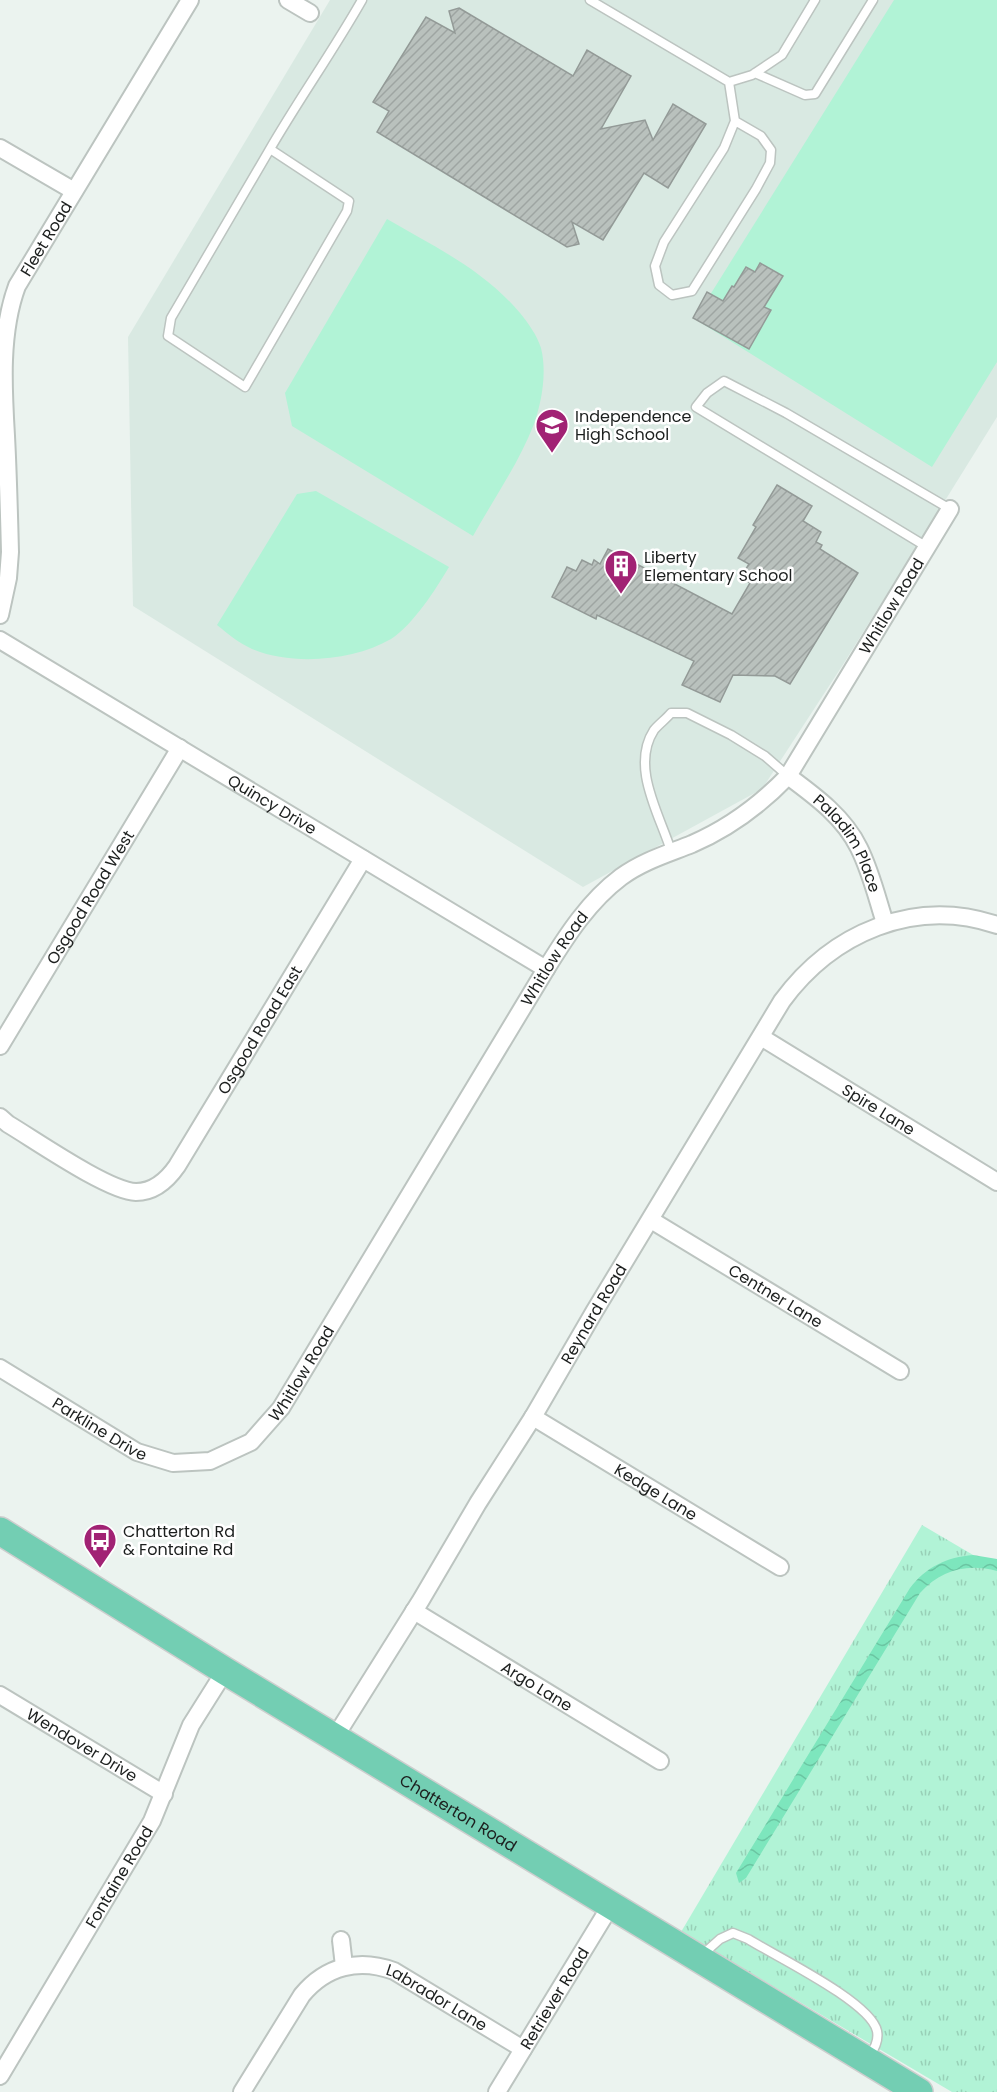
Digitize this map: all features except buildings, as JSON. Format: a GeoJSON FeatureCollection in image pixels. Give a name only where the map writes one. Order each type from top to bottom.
{"type":"FeatureCollection","features":[{"type":"Feature","properties":{"kind":"main road","name":"Chatterton Road"},"geometry":{"type":"LineString","coordinates":[[0,1531],[225,1671],[920,2092]]}},
{"type":"Feature","properties":{"kind":"street","name":"Fleet Road"},"geometry":{"type":"LineString","coordinates":[[0,615],[8,578],[10,552],[1,366],[9,302],[190,0]]}},
{"type":"Feature","properties":{"kind":"street"},"geometry":{"type":"LineString","coordinates":[[288,0],[309,13]]}},
{"type":"Feature","properties":{"kind":"street"},"geometry":{"type":"LineString","coordinates":[[0,148],[74,191]]}},
{"type":"Feature","properties":{"kind":"street","name":"Whitlow Road"},"geometry":{"type":"LineString","coordinates":[[210,1461],[250,1442],[281,1408],[546,969],[580,918],[607,888],[639,865],[708,837],[756,808],[788,776],[950,509]]}},
{"type":"Feature","properties":{"kind":"street","name":"Quincy Drive"},"geometry":{"type":"LineString","coordinates":[[0,640],[546,969]]}},
{"type":"Feature","properties":{"kind":"street","name":"Osgood Road West"},"geometry":{"type":"LineString","coordinates":[[0,1046],[180,748]]}},
{"type":"Feature","properties":{"kind":"street","name":"Paladim Place"},"geometry":{"type":"LineString","coordinates":[[788,776],[836,816],[858,846],[885,923]]}},
{"type":"Feature","properties":{"kind":"street","name":"Osgood Road East"},"geometry":{"type":"LineString","coordinates":[[0,1117],[108,1184],[137,1192],[147,1190],[164,1181],[177,1166],[363,859]]}},
{"type":"Feature","properties":{"kind":"street","name":"Reynard Road"},"geometry":{"type":"LineString","coordinates":[[335,1737],[533,1417],[782,1001],[797,981],[820,959],[850,939],[885,923],[916,916],[938,916],[960,917],[997,925]]}},
{"type":"Feature","properties":{"kind":"street","name":"Spire Lane"},"geometry":{"type":"LineString","coordinates":[[761,1037],[997,1182]]}},
{"type":"Feature","properties":{"kind":"street","name":"Centner Lane"},"geometry":{"type":"LineString","coordinates":[[651,1220],[900,1371]]}},
{"type":"Feature","properties":{"kind":"street","name":"Parkline Drive"},"geometry":{"type":"LineString","coordinates":[[0,1368],[138,1452],[173,1463],[210,1461]]}},
{"type":"Feature","properties":{"kind":"street","name":"Kedge Lane"},"geometry":{"type":"LineString","coordinates":[[533,1417],[780,1567]]}},
{"type":"Feature","properties":{"kind":"street","name":"Argo Lane"},"geometry":{"type":"LineString","coordinates":[[414,1611],[660,1761]]}},
{"type":"Feature","properties":{"kind":"street","name":"Fontaine Road"},"geometry":{"type":"LineString","coordinates":[[0,2076],[152,1821],[191,1725],[225,1671]]}},
{"type":"Feature","properties":{"kind":"street","name":"Wendover Drive"},"geometry":{"type":"LineString","coordinates":[[0,1695],[164,1794]]}},
{"type":"Feature","properties":{"kind":"street","name":"Retriever Road"},"geometry":{"type":"LineString","coordinates":[[497,2092],[611,1905]]}},
{"type":"Feature","properties":{"kind":"street"},"geometry":{"type":"LineString","coordinates":[[242,2092],[302,1995],[317,1979],[344,1966],[341,1940]]}},
{"type":"Feature","properties":{"kind":"street","name":"Labrador Lane"},"geometry":{"type":"LineString","coordinates":[[344,1966],[365,1964],[394,1971],[523,2049]]}},
{"type":"Feature","properties":{"kind":"lane"},"geometry":{"type":"LineString","coordinates":[[270,149],[349,201],[347,211],[244,387],[168,336],[171,318],[270,149],[362,0]]}},
{"type":"Feature","properties":{"kind":"lane"},"geometry":{"type":"LineString","coordinates":[[590,0],[729,82],[755,73],[783,55],[815,0]]}},
{"type":"Feature","properties":{"kind":"lane"},"geometry":{"type":"LineString","coordinates":[[755,73],[805,95],[815,94],[873,0]]}},
{"type":"Feature","properties":{"kind":"lane"},"geometry":{"type":"LineString","coordinates":[[729,82],[735,121],[724,148],[664,242],[655,266],[659,285],[672,295],[692,291],[770,163],[771,150],[761,136],[735,121]]}},
{"type":"Feature","properties":{"kind":"lane"},"geometry":{"type":"LineString","coordinates":[[927,547],[696,407],[707,393],[724,381],[786,413],[950,509]]}},
{"type":"Feature","properties":{"kind":"lane"},"geometry":{"type":"LineString","coordinates":[[671,851],[645,774],[646,749],[654,730],[671,713],[687,713],[730,735],[765,756],[788,776]]}},
{"type":"Feature","properties":{"kind":"lane"},"geometry":{"type":"LineString","coordinates":[[698,1958],[720,1939],[733,1933],[748,1939],[848,1998],[872,2019],[877,2030],[878,2040],[867,2060]]}},
{"type":"Feature","properties":{"kind":"shaded area","name":"Independence High School"},"geometry":{"type":"Polygon","coordinates":[[[330,0],[997,0],[997,417],[844,663],[762,789],[583,887],[133,606],[128,337],[330,0]]]}},
{"type":"Feature","properties":{"kind":"green space"},"geometry":{"type":"Polygon","coordinates":[[[894,0],[997,0],[997,362],[932,467],[695,319],[894,0]]]}},
{"type":"Feature","properties":{"kind":"green space"},"geometry":{"type":"Polygon","coordinates":[[[387,219],[458,260],[491,284],[523,317],[535,334],[541,348],[544,367],[543,386],[534,424],[513,467],[473,536],[292,426],[285,393],[387,219]]]}},
{"type":"Feature","properties":{"kind":"green space"},"geometry":{"type":"Polygon","coordinates":[[[316,491],[449,567],[431,596],[408,625],[391,639],[376,646],[359,652],[322,659],[285,658],[252,649],[217,625],[297,494],[316,491]]]}},
{"type":"Feature","properties":{"kind":"green space"},"geometry":{"type":"Polygon","coordinates":[[[922,1525],[997,1569],[997,2092],[952,2092],[681,1932],[922,1525]]]}},
{"type":"Feature","properties":{"kind":"water"},"geometry":{"type":"Polygon","coordinates":[[[973,1555],[997,1559],[997,1571],[975,1568],[955,1570],[937,1579],[920,1593],[746,1878],[739,1883],[736,1873],[910,1588],[923,1574],[938,1564],[954,1558],[973,1555]]]}},
{"type":"Feature","properties":{"kind":"place","name":"Independence High School"},"geometry":{"type":"Point","coordinates":[552,454]}},
{"type":"Feature","properties":{"kind":"place","name":"Liberty Elementary School"},"geometry":{"type":"Point","coordinates":[621,595]}},
{"type":"Feature","properties":{"kind":"place","name":"Chatterton Rd & Fontaine Rd"},"geometry":{"type":"Point","coordinates":[100,1569]}}]}
